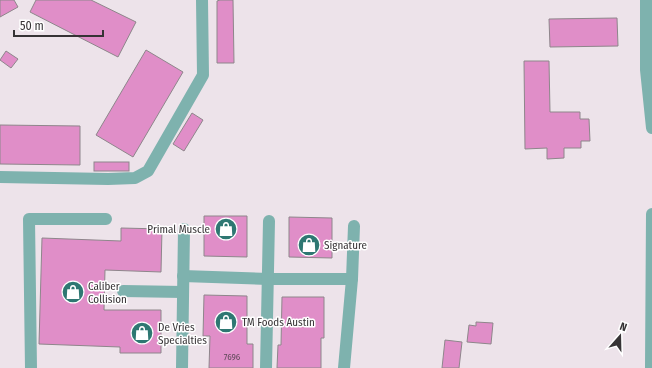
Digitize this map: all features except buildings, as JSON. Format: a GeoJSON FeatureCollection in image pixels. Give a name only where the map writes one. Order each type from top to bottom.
{"type":"FeatureCollection","features":[{"type":"Feature","properties":{"kind":"street"},"geometry":{"type":"LineString","coordinates":[[0,177],[135,178],[148,171],[203,75],[202,0]]}},
{"type":"Feature","properties":{"kind":"street"},"geometry":{"type":"LineString","coordinates":[[646,0],[646,70],[652,128]]}},
{"type":"Feature","properties":{"kind":"street"},"geometry":{"type":"LineString","coordinates":[[651,368],[652,214]]}},
{"type":"Feature","properties":{"kind":"street"},"geometry":{"type":"LineString","coordinates":[[31,368],[29,219],[106,219]]}},
{"type":"Feature","properties":{"kind":"street"},"geometry":{"type":"LineString","coordinates":[[266,368],[269,221]]}},
{"type":"Feature","properties":{"kind":"street"},"geometry":{"type":"LineString","coordinates":[[344,368],[352,279],[354,226]]}},
{"type":"Feature","properties":{"kind":"street"},"geometry":{"type":"LineString","coordinates":[[182,368],[184,229]]}},
{"type":"Feature","properties":{"kind":"street"},"geometry":{"type":"LineString","coordinates":[[183,276],[268,279],[352,279]]}},
{"type":"Feature","properties":{"kind":"street"},"geometry":{"type":"LineString","coordinates":[[123,291],[183,292]]}},
{"type":"Feature","properties":{"kind":"place","name":"Primal Muscle"},"geometry":{"type":"Point","coordinates":[226,229]}},
{"type":"Feature","properties":{"kind":"place","name":"Signature"},"geometry":{"type":"Point","coordinates":[309,245]}},
{"type":"Feature","properties":{"kind":"place","name":"Caliber Collision"},"geometry":{"type":"Point","coordinates":[73,292]}},
{"type":"Feature","properties":{"kind":"place","name":"TM Foods Austin"},"geometry":{"type":"Point","coordinates":[226,322]}},
{"type":"Feature","properties":{"kind":"place","name":"De Vries Specialties"},"geometry":{"type":"Point","coordinates":[142,333]}}]}
